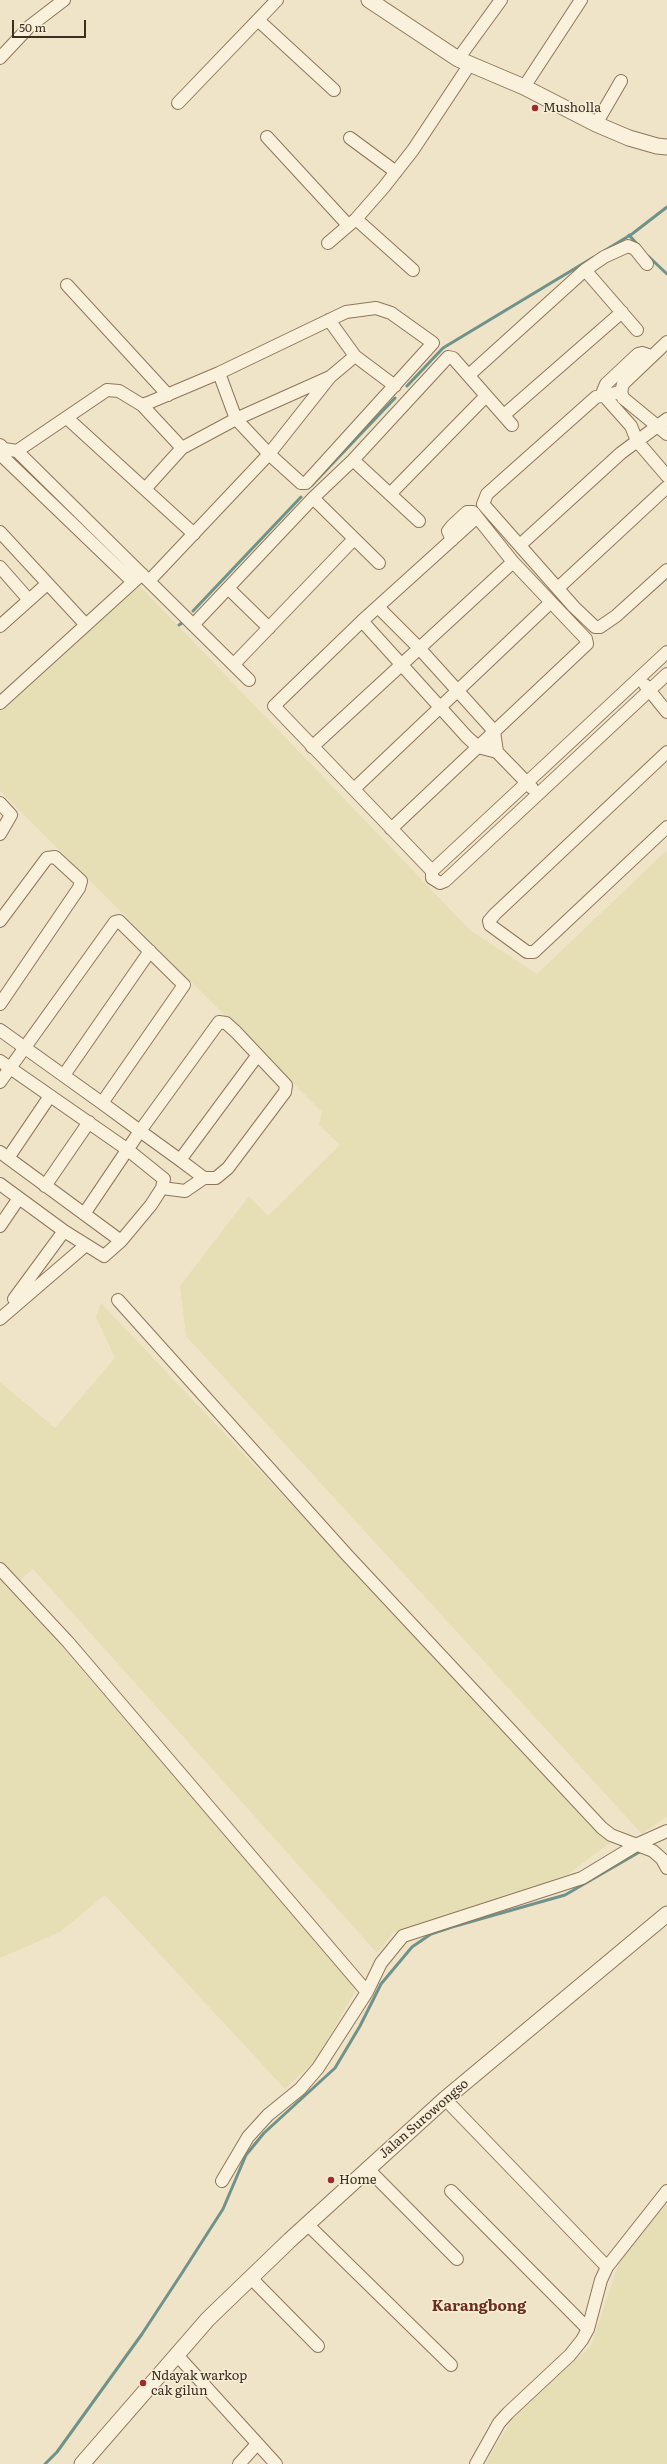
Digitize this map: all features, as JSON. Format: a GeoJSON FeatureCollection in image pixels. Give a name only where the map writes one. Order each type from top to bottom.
{"type":"FeatureCollection","features":[{"type":"Feature","properties":{"kind":"street"},"geometry":{"type":"LineString","coordinates":[[0,58],[30,26],[64,0]]}},
{"type":"Feature","properties":{"kind":"street"},"geometry":{"type":"LineString","coordinates":[[178,102],[276,0]]}},
{"type":"Feature","properties":{"kind":"street"},"geometry":{"type":"LineString","coordinates":[[369,0],[464,62],[524,87],[596,124],[629,138],[657,146],[667,147]]}},
{"type":"Feature","properties":{"kind":"street"},"geometry":{"type":"LineString","coordinates":[[328,243],[352,222],[396,172],[501,0]]}},
{"type":"Feature","properties":{"kind":"street"},"geometry":{"type":"LineString","coordinates":[[524,87],[581,0]]}},
{"type":"Feature","properties":{"kind":"street"},"geometry":{"type":"LineString","coordinates":[[258,20],[334,90]]}},
{"type":"Feature","properties":{"kind":"street"},"geometry":{"type":"LineString","coordinates":[[596,124],[621,81]]}},
{"type":"Feature","properties":{"kind":"street"},"geometry":{"type":"LineString","coordinates":[[267,137],[352,222],[413,270]]}},
{"type":"Feature","properties":{"kind":"street"},"geometry":{"type":"LineString","coordinates":[[350,138],[396,172]]}},
{"type":"Feature","properties":{"kind":"street"},"geometry":{"type":"LineString","coordinates":[[469,375],[585,270],[604,257],[628,246],[635,249],[647,264]]}},
{"type":"Feature","properties":{"kind":"street"},"geometry":{"type":"LineString","coordinates":[[585,270],[637,330]]}},
{"type":"Feature","properties":{"kind":"street"},"geometry":{"type":"LineString","coordinates":[[67,286],[168,395]]}},
{"type":"Feature","properties":{"kind":"street"},"geometry":{"type":"LineString","coordinates":[[142,405],[220,373],[346,312],[376,308],[391,313],[431,341],[433,345],[306,483],[301,483],[269,454],[236,419],[220,373]]}},
{"type":"Feature","properties":{"kind":"street"},"geometry":{"type":"LineString","coordinates":[[504,415],[622,312]]}},
{"type":"Feature","properties":{"kind":"street"},"geometry":{"type":"LineString","coordinates":[[329,320],[354,356],[396,386]]}},
{"type":"Feature","properties":{"kind":"street"},"geometry":{"type":"LineString","coordinates":[[520,546],[620,453],[637,441],[664,426],[623,398],[622,385],[667,342]]}},
{"type":"Feature","properties":{"kind":"street"},"geometry":{"type":"LineString","coordinates":[[604,394],[606,384],[638,354],[642,353],[651,356]]}},
{"type":"Feature","properties":{"kind":"street"},"geometry":{"type":"LineString","coordinates":[[0,703],[133,582],[146,577],[194,534],[269,454],[330,377],[354,356]]}},
{"type":"Feature","properties":{"kind":"street"},"geometry":{"type":"LineString","coordinates":[[194,624],[313,498],[353,460],[448,358],[453,358],[512,425]]}},
{"type":"Feature","properties":{"kind":"street"},"geometry":{"type":"LineString","coordinates":[[145,489],[182,448],[236,419],[330,377]]}},
{"type":"Feature","properties":{"kind":"street"},"geometry":{"type":"LineString","coordinates":[[17,452],[107,390],[119,391],[142,405],[182,448]]}},
{"type":"Feature","properties":{"kind":"street"},"geometry":{"type":"LineString","coordinates":[[622,392],[604,394],[596,397],[487,494],[483,504],[591,626],[600,627],[616,616],[667,570]]}},
{"type":"Feature","properties":{"kind":"street"},"geometry":{"type":"LineString","coordinates":[[604,394],[631,426],[637,441],[667,476]]}},
{"type":"Feature","properties":{"kind":"street"},"geometry":{"type":"LineString","coordinates":[[390,494],[486,396]]}},
{"type":"Feature","properties":{"kind":"street"},"geometry":{"type":"LineString","coordinates":[[67,418],[194,534]]}},
{"type":"Feature","properties":{"kind":"street"},"geometry":{"type":"LineString","coordinates":[[1,450],[17,452],[194,624],[249,680]]}},
{"type":"Feature","properties":{"kind":"street"},"geometry":{"type":"LineString","coordinates":[[1,450],[133,582]]}},
{"type":"Feature","properties":{"kind":"street"},"geometry":{"type":"LineString","coordinates":[[353,460],[419,521]]}},
{"type":"Feature","properties":{"kind":"street"},"geometry":{"type":"LineString","coordinates":[[558,588],[667,487]]}},
{"type":"Feature","properties":{"kind":"street"},"geometry":{"type":"LineString","coordinates":[[313,498],[353,540],[379,563]]}},
{"type":"Feature","properties":{"kind":"street"},"geometry":{"type":"LineString","coordinates":[[391,829],[587,644],[586,639],[514,562],[477,517],[469,510],[454,523],[448,531],[452,540],[362,621],[274,706],[391,829],[432,871]]}},
{"type":"Feature","properties":{"kind":"street"},"geometry":{"type":"LineString","coordinates":[[0,532],[86,625]]}},
{"type":"Feature","properties":{"kind":"street"},"geometry":{"type":"LineString","coordinates":[[234,664],[353,540]]}},
{"type":"Feature","properties":{"kind":"street"},"geometry":{"type":"LineString","coordinates":[[312,746],[400,664],[514,562]]}},
{"type":"Feature","properties":{"kind":"street"},"geometry":{"type":"LineString","coordinates":[[0,567],[29,600]]}},
{"type":"Feature","properties":{"kind":"street"},"geometry":{"type":"LineString","coordinates":[[0,626],[47,584]]}},
{"type":"Feature","properties":{"kind":"street"},"geometry":{"type":"LineString","coordinates":[[228,588],[269,628]]}},
{"type":"Feature","properties":{"kind":"street"},"geometry":{"type":"LineString","coordinates":[[354,789],[439,706],[551,602]]}},
{"type":"Feature","properties":{"kind":"street"},"geometry":{"type":"LineString","coordinates":[[378,607],[419,648],[494,732],[497,752]]}},
{"type":"Feature","properties":{"kind":"street"},"geometry":{"type":"LineString","coordinates":[[362,621],[478,747],[497,752],[536,794]]}},
{"type":"Feature","properties":{"kind":"street"},"geometry":{"type":"LineString","coordinates":[[667,652],[432,871],[431,876],[436,882],[445,881],[536,794],[667,674]]}},
{"type":"Feature","properties":{"kind":"street"},"geometry":{"type":"LineString","coordinates":[[639,678],[667,712]]}},
{"type":"Feature","properties":{"kind":"street"},"geometry":{"type":"LineString","coordinates":[[667,752],[495,914],[489,921],[490,925],[527,952],[534,952],[667,827]]}},
{"type":"Feature","properties":{"kind":"street"},"geometry":{"type":"LineString","coordinates":[[0,803],[11,815],[0,834]]}},
{"type":"Feature","properties":{"kind":"street"},"geometry":{"type":"LineString","coordinates":[[0,921],[47,858],[55,857],[81,881],[79,888],[0,1004]]}},
{"type":"Feature","properties":{"kind":"street"},"geometry":{"type":"LineString","coordinates":[[0,1082],[5,1064],[24,1046],[114,922],[123,923],[150,952],[182,981],[184,989],[102,1103]]}},
{"type":"Feature","properties":{"kind":"street"},"geometry":{"type":"LineString","coordinates":[[64,1075],[150,952]]}},
{"type":"Feature","properties":{"kind":"street"},"geometry":{"type":"LineString","coordinates":[[84,1214],[140,1131],[219,1022],[226,1023],[286,1085],[285,1092],[228,1168],[216,1178],[204,1178],[185,1191],[162,1188]]}},
{"type":"Feature","properties":{"kind":"street"},"geometry":{"type":"LineString","coordinates":[[0,1030],[204,1178]]}},
{"type":"Feature","properties":{"kind":"street"},"geometry":{"type":"LineString","coordinates":[[180,1160],[257,1056]]}},
{"type":"Feature","properties":{"kind":"street"},"geometry":{"type":"LineString","coordinates":[[0,1184],[64,1231],[104,1256],[121,1241],[162,1188],[164,1179],[162,1174],[5,1064]]}},
{"type":"Feature","properties":{"kind":"street"},"geometry":{"type":"LineString","coordinates":[[50,1096],[4,1155],[121,1241]]}},
{"type":"Feature","properties":{"kind":"street"},"geometry":{"type":"LineString","coordinates":[[45,1186],[88,1122]]}},
{"type":"Feature","properties":{"kind":"street"},"geometry":{"type":"LineString","coordinates":[[0,1226],[19,1198]]}},
{"type":"Feature","properties":{"kind":"street"},"geometry":{"type":"LineString","coordinates":[[1,1317],[64,1231]]}},
{"type":"Feature","properties":{"kind":"street"},"geometry":{"type":"LineString","coordinates":[[1,1317],[86,1245]]}},
{"type":"Feature","properties":{"kind":"street"},"geometry":{"type":"LineString","coordinates":[[118,1300],[347,1555],[602,1828],[612,1835],[645,1848],[667,1868]]}},
{"type":"Feature","properties":{"kind":"street"},"geometry":{"type":"LineString","coordinates":[[0,1569],[68,1642],[364,1989]]}},
{"type":"Feature","properties":{"kind":"street"},"geometry":{"type":"LineString","coordinates":[[222,2181],[248,2137],[268,2114],[300,2089],[312,2076],[364,1989],[392,1947],[409,1932],[582,1878],[645,1848],[667,1831]]}},
{"type":"Feature","properties":{"kind":"street","name":"Jalan Surowongso"},"geometry":{"type":"LineString","coordinates":[[82,2464],[176,2354],[225,2301],[367,2168],[446,2099],[667,1914]]}},
{"type":"Feature","properties":{"kind":"street"},"geometry":{"type":"LineString","coordinates":[[446,2099],[607,2267]]}},
{"type":"Feature","properties":{"kind":"street"},"geometry":{"type":"LineString","coordinates":[[367,2168],[457,2259]]}},
{"type":"Feature","properties":{"kind":"street"},"geometry":{"type":"LineString","coordinates":[[451,2191],[584,2326]]}},
{"type":"Feature","properties":{"kind":"street"},"geometry":{"type":"LineString","coordinates":[[476,2464],[499,2423],[523,2396],[570,2355],[584,2326],[607,2267],[667,2191]]}},
{"type":"Feature","properties":{"kind":"street"},"geometry":{"type":"LineString","coordinates":[[307,2224],[451,2365]]}},
{"type":"Feature","properties":{"kind":"street"},"geometry":{"type":"LineString","coordinates":[[251,2278],[318,2346]]}},
{"type":"Feature","properties":{"kind":"street"},"geometry":{"type":"LineString","coordinates":[[176,2354],[276,2464]]}},
{"type":"Feature","properties":{"kind":"street"},"geometry":{"type":"LineString","coordinates":[[239,2464],[257,2444]]}},
{"type":"Feature","properties":{"kind":"shaded area"},"geometry":{"type":"Polygon","coordinates":[[[138,584],[471,931],[537,974],[667,850],[667,1816],[642,1834],[186,1336],[180,1286],[249,1196],[268,1216],[340,1145],[319,1125],[322,1112],[0,791],[0,706],[138,584]]]}},
{"type":"Feature","properties":{"kind":"shaded area"},"geometry":{"type":"Polygon","coordinates":[[[101,1303],[611,1842],[567,1875],[393,1933],[377,1953],[33,1569],[11,1588],[357,1988],[315,2061],[285,2089],[105,1895],[60,1932],[0,1958],[0,1382],[55,1428],[115,1358],[96,1317],[101,1303]]]}},
{"type":"Feature","properties":{"kind":"shaded area"},"geometry":{"type":"Polygon","coordinates":[[[667,2201],[667,2464],[485,2464],[516,2413],[591,2346],[620,2259],[667,2201]]]}},
{"type":"Feature","properties":{"kind":"waterway"},"geometry":{"type":"LineString","coordinates":[[604,251],[632,234],[667,207]]}},
{"type":"Feature","properties":{"kind":"waterway"},"geometry":{"type":"LineString","coordinates":[[629,235],[638,245]]}},
{"type":"Feature","properties":{"kind":"waterway"},"geometry":{"type":"LineString","coordinates":[[648,256],[667,274]]}},
{"type":"Feature","properties":{"kind":"waterway"},"geometry":{"type":"LineString","coordinates":[[407,386],[443,348],[594,257]]}},
{"type":"Feature","properties":{"kind":"waterway"},"geometry":{"type":"LineString","coordinates":[[312,485],[395,398]]}},
{"type":"Feature","properties":{"kind":"waterway"},"geometry":{"type":"LineString","coordinates":[[193,611],[301,497]]}},
{"type":"Feature","properties":{"kind":"waterway"},"geometry":{"type":"LineString","coordinates":[[45,2464],[57,2452],[142,2334],[182,2273],[223,2209],[246,2155],[264,2133],[335,2068],[360,2026],[381,1984],[412,1947],[431,1934],[565,1895],[643,1850]]}},
{"type":"Feature","properties":{"kind":"place","name":"Musholla"},"geometry":{"type":"Point","coordinates":[535,108]}},
{"type":"Feature","properties":{"kind":"place","name":"Home"},"geometry":{"type":"Point","coordinates":[331,2180]}},
{"type":"Feature","properties":{"kind":"place","name":"Ndayak warkop cak gilun"},"geometry":{"type":"Point","coordinates":[143,2383]}},
{"type":"Feature","properties":{"kind":"district","name":"Karangbong"},"geometry":{"type":"Point","coordinates":[479,2307]}}]}
